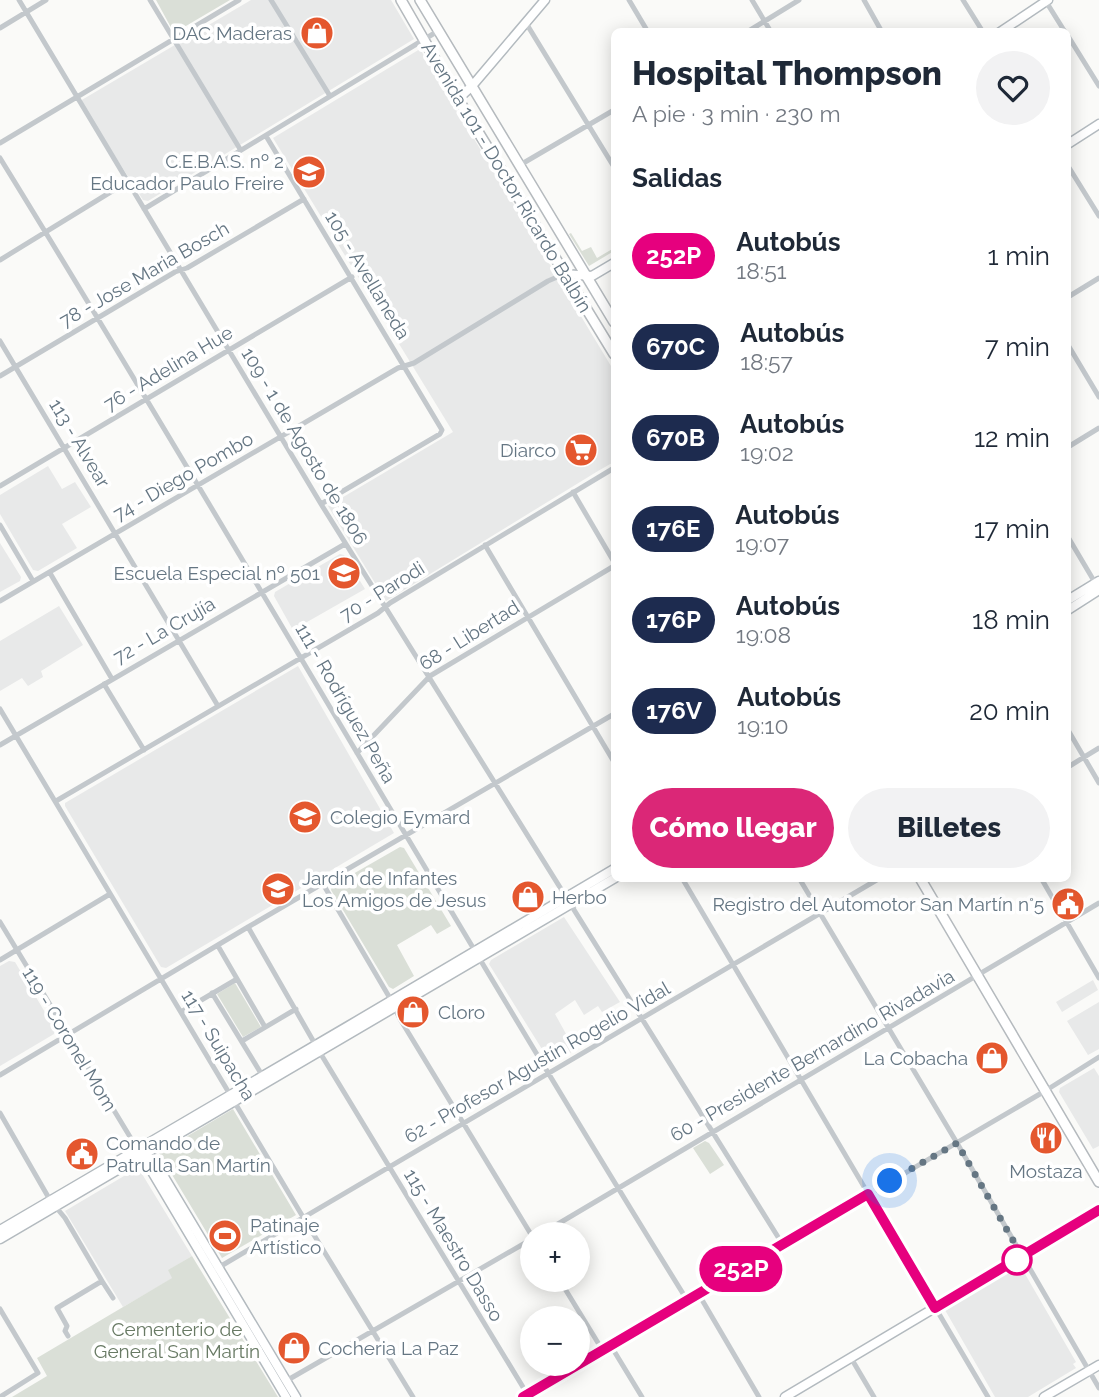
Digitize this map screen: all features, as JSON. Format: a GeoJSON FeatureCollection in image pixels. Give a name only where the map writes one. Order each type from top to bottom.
{"type":"FeatureCollection","features":[{"type":"Feature","properties":{"kind":"main road","name":"Avenida 101 - Doctor Ricardo Balbín"},"geometry":{"type":"LineString","coordinates":[[401,0],[458,99],[611,349]]}},
{"type":"Feature","properties":{"kind":"main road","name":"Avenida 101 - Doctor Ricardo Balbín"},"geometry":{"type":"LineString","coordinates":[[420,0],[611,317]]}},
{"type":"Feature","properties":{"kind":"main road"},"geometry":{"type":"LineString","coordinates":[[458,99],[545,0]]}},
{"type":"Feature","properties":{"kind":"main road"},"geometry":{"type":"LineString","coordinates":[[1006,28],[1047,0]]}},
{"type":"Feature","properties":{"kind":"main road"},"geometry":{"type":"LineString","coordinates":[[1071,142],[1099,124]]}},
{"type":"Feature","properties":{"kind":"main road"},"geometry":{"type":"LineString","coordinates":[[564,274],[587,277],[611,265]]}},
{"type":"Feature","properties":{"kind":"main road"},"geometry":{"type":"LineString","coordinates":[[1071,599],[1098,586]]}},
{"type":"Feature","properties":{"kind":"main road"},"geometry":{"type":"LineString","coordinates":[[1071,608],[1098,586]]}},
{"type":"Feature","properties":{"kind":"main road"},"geometry":{"type":"LineString","coordinates":[[568,902],[611,871]]}},
{"type":"Feature","properties":{"kind":"main road"},"geometry":{"type":"LineString","coordinates":[[0,1230],[52,1203],[568,902],[611,880]]}},
{"type":"Feature","properties":{"kind":"main road"},"geometry":{"type":"LineString","coordinates":[[922,882],[1099,1182]]}},
{"type":"Feature","properties":{"kind":"main road"},"geometry":{"type":"LineString","coordinates":[[232,1097],[262,1075],[317,1048]]}},
{"type":"Feature","properties":{"kind":"main road","name":"119 - Coronel Mom"},"geometry":{"type":"LineString","coordinates":[[139,1152],[154,1160],[219,1267],[283,1383],[286,1397]]}},
{"type":"Feature","properties":{"kind":"main road","name":"119 - Coronel Mom"},"geometry":{"type":"LineString","coordinates":[[139,1152],[211,1272],[283,1383],[296,1397]]}},
{"type":"Feature","properties":{"kind":"main road"},"geometry":{"type":"LineString","coordinates":[[0,1239],[52,1203]]}},
{"type":"Feature","properties":{"kind":"main road"},"geometry":{"type":"LineString","coordinates":[[785,1397],[1099,1210]]}},
{"type":"Feature","properties":{"kind":"main road"},"geometry":{"type":"LineString","coordinates":[[1044,1397],[1099,1365]]}},
{"type":"Feature","properties":{"kind":"street","name":"109 - 1 de Agosto de 1806"},"geometry":{"type":"LineString","coordinates":[[19,0],[345,544],[430,676],[782,1245]]}},
{"type":"Feature","properties":{"kind":"street"},"geometry":{"type":"LineString","coordinates":[[0,28],[46,0]]}},
{"type":"Feature","properties":{"kind":"street"},"geometry":{"type":"LineString","coordinates":[[150,0],[240,149]]}},
{"type":"Feature","properties":{"kind":"street"},"geometry":{"type":"LineString","coordinates":[[0,143],[239,0]]}},
{"type":"Feature","properties":{"kind":"street"},"geometry":{"type":"LineString","coordinates":[[271,0],[330,96]]}},
{"type":"Feature","properties":{"kind":"street"},"geometry":{"type":"LineString","coordinates":[[629,0],[646,28]]}},
{"type":"Feature","properties":{"kind":"street"},"geometry":{"type":"LineString","coordinates":[[752,0],[769,28]]}},
{"type":"Feature","properties":{"kind":"street"},"geometry":{"type":"LineString","coordinates":[[754,28],[799,0]]}},
{"type":"Feature","properties":{"kind":"street"},"geometry":{"type":"LineString","coordinates":[[864,0],[880,28]]}},
{"type":"Feature","properties":{"kind":"street"},"geometry":{"type":"LineString","coordinates":[[963,0],[980,28]]}},
{"type":"Feature","properties":{"kind":"street"},"geometry":{"type":"LineString","coordinates":[[1047,0],[1063,28]]}},
{"type":"Feature","properties":{"kind":"street"},"geometry":{"type":"LineString","coordinates":[[526,23],[611,162]]}},
{"type":"Feature","properties":{"kind":"street"},"geometry":{"type":"LineString","coordinates":[[144,209],[438,31]]}},
{"type":"Feature","properties":{"kind":"street"},"geometry":{"type":"LineString","coordinates":[[1071,42],[1099,86]]}},
{"type":"Feature","properties":{"kind":"street"},"geometry":{"type":"LineString","coordinates":[[520,165],[611,112]]}},
{"type":"Feature","properties":{"kind":"street","name":"105 - Avellaneda"},"geometry":{"type":"LineString","coordinates":[[266,136],[442,430],[440,434],[321,504]]}},
{"type":"Feature","properties":{"kind":"street","name":"111 - Rodríguez Peña"},"geometry":{"type":"LineString","coordinates":[[0,158],[302,657],[405,836],[687,1300]]}},
{"type":"Feature","properties":{"kind":"street"},"geometry":{"type":"LineString","coordinates":[[1071,171],[1099,216]]}},
{"type":"Feature","properties":{"kind":"street"},"geometry":{"type":"LineString","coordinates":[[0,260],[127,182]]}},
{"type":"Feature","properties":{"kind":"street","name":"78 - Jose Maria Bosch"},"geometry":{"type":"LineString","coordinates":[[0,376],[97,317],[304,200]]}},
{"type":"Feature","properties":{"kind":"street","name":"74 - Diego Pombo"},"geometry":{"type":"LineString","coordinates":[[0,601],[564,274]]}},
{"type":"Feature","properties":{"kind":"street","name":"76 - Adelina Hue"},"geometry":{"type":"LineString","coordinates":[[0,486],[352,276]]}},
{"type":"Feature","properties":{"kind":"street"},"geometry":{"type":"LineString","coordinates":[[1071,295],[1099,278]]}},
{"type":"Feature","properties":{"kind":"street","name":"113 - Alvear"},"geometry":{"type":"LineString","coordinates":[[0,341],[218,706]]}},
{"type":"Feature","properties":{"kind":"street"},"geometry":{"type":"LineString","coordinates":[[1071,350],[1099,397]]}},
{"type":"Feature","properties":{"kind":"street"},"geometry":{"type":"LineString","coordinates":[[1071,445],[1099,428]]}},
{"type":"Feature","properties":{"kind":"street","name":"70 - Parodi"},"geometry":{"type":"LineString","coordinates":[[56,801],[302,657],[611,470]]}},
{"type":"Feature","properties":{"kind":"street"},"geometry":{"type":"LineString","coordinates":[[573,492],[611,559]]}},
{"type":"Feature","properties":{"kind":"street"},"geometry":{"type":"LineString","coordinates":[[0,525],[33,581]]}},
{"type":"Feature","properties":{"kind":"street"},"geometry":{"type":"LineString","coordinates":[[1071,542],[1098,586]]}},
{"type":"Feature","properties":{"kind":"street","name":"72 - La Crujía"},"geometry":{"type":"LineString","coordinates":[[0,745],[345,544]]}},
{"type":"Feature","properties":{"kind":"street"},"geometry":{"type":"LineString","coordinates":[[485,545],[611,757]]}},
{"type":"Feature","properties":{"kind":"street","name":"68 - Libertad"},"geometry":{"type":"LineString","coordinates":[[357,753],[430,676],[611,566]]}},
{"type":"Feature","properties":{"kind":"street"},"geometry":{"type":"LineString","coordinates":[[50,573],[112,679]]}},
{"type":"Feature","properties":{"kind":"street"},"geometry":{"type":"LineString","coordinates":[[104,684],[144,750]]}},
{"type":"Feature","properties":{"kind":"street","name":"117 - Suipacha"},"geometry":{"type":"LineString","coordinates":[[0,709],[413,1397]]}},
{"type":"Feature","properties":{"kind":"street"},"geometry":{"type":"LineString","coordinates":[[0,1075],[611,716]]}},
{"type":"Feature","properties":{"kind":"street"},"geometry":{"type":"LineString","coordinates":[[1071,735],[1099,783]]}},
{"type":"Feature","properties":{"kind":"street"},"geometry":{"type":"LineString","coordinates":[[1071,765],[1099,748]]}},
{"type":"Feature","properties":{"kind":"street"},"geometry":{"type":"LineString","coordinates":[[684,882],[988,1397]]}},
{"type":"Feature","properties":{"kind":"street"},"geometry":{"type":"LineString","coordinates":[[801,882],[1099,1388]]}},
{"type":"Feature","properties":{"kind":"street","name":"62 - Profesor Agustín Rogelio Vidal"},"geometry":{"type":"LineString","coordinates":[[211,1272],[873,882]]}},
{"type":"Feature","properties":{"kind":"street"},"geometry":{"type":"LineString","coordinates":[[1043,882],[1099,978]]}},
{"type":"Feature","properties":{"kind":"street"},"geometry":{"type":"LineString","coordinates":[[323,884],[523,1222]]}},
{"type":"Feature","properties":{"kind":"street"},"geometry":{"type":"LineString","coordinates":[[0,960],[110,894]]}},
{"type":"Feature","properties":{"kind":"street","name":"60 - Presidente Bernardino Rivadavia"},"geometry":{"type":"LineString","coordinates":[[560,1222],[1099,903]]}},
{"type":"Feature","properties":{"kind":"street","name":"119 - Coronel Mom"},"geometry":{"type":"LineString","coordinates":[[0,922],[139,1152]]}},
{"type":"Feature","properties":{"kind":"street","name":"115 - Maestro Dasso"},"geometry":{"type":"LineString","coordinates":[[248,927],[317,1048],[526,1396]]}},
{"type":"Feature","properties":{"kind":"street"},"geometry":{"type":"LineString","coordinates":[[218,946],[265,1027]]}},
{"type":"Feature","properties":{"kind":"street"},"geometry":{"type":"LineString","coordinates":[[181,1012],[237,979]]}},
{"type":"Feature","properties":{"kind":"street"},"geometry":{"type":"LineString","coordinates":[[212,993],[262,1075]]}},
{"type":"Feature","properties":{"kind":"street"},"geometry":{"type":"LineString","coordinates":[[242,1041],[296,1009]]}},
{"type":"Feature","properties":{"kind":"street"},"geometry":{"type":"LineString","coordinates":[[526,1396],[1099,1057]]}},
{"type":"Feature","properties":{"kind":"street"},"geometry":{"type":"LineString","coordinates":[[0,1113],[52,1203],[65,1218],[113,1298]]}},
{"type":"Feature","properties":{"kind":"street"},"geometry":{"type":"LineString","coordinates":[[283,1383],[520,1245]]}},
{"type":"Feature","properties":{"kind":"street"},"geometry":{"type":"LineString","coordinates":[[68,1336],[65,1331],[67,1326],[57,1308],[103,1281]]}},
{"type":"Feature","properties":{"kind":"street"},"geometry":{"type":"LineString","coordinates":[[567,1292],[603,1351]]}},
{"type":"Feature","properties":{"kind":"street"},"geometry":{"type":"LineString","coordinates":[[698,1293],[759,1397]]}},
{"type":"Feature","properties":{"kind":"street"},"geometry":{"type":"LineString","coordinates":[[0,1309],[38,1373],[0,1397]]}},
{"type":"Feature","properties":{"kind":"street"},"geometry":{"type":"LineString","coordinates":[[611,1346],[642,1397]]}},
{"type":"Feature","properties":{"kind":"street"},"geometry":{"type":"LineString","coordinates":[[851,1358],[874,1397]]}},
{"type":"Feature","properties":{"kind":"shaded area"},"geometry":{"type":"Polygon","coordinates":[[[251,0],[391,0],[414,39],[148,201],[143,200],[80,101],[251,0]]]}},
{"type":"Feature","properties":{"kind":"shaded area"},"geometry":{"type":"Polygon","coordinates":[[[420,49],[611,366],[611,464],[386,601],[328,506],[453,432],[273,138],[420,49]]]}},
{"type":"Feature","properties":{"kind":"shaded area"},"geometry":{"type":"Polygon","coordinates":[[[48,466],[62,489],[75,482],[91,507],[62,524],[77,548],[38,571],[33,570],[0,514],[0,495],[48,466]]]}},
{"type":"Feature","properties":{"kind":"shaded area"},"geometry":{"type":"Polygon","coordinates":[[[0,543],[21,577],[20,581],[0,592],[0,543]]]}},
{"type":"Feature","properties":{"kind":"shaded area"},"geometry":{"type":"Polygon","coordinates":[[[340,554],[344,555],[365,589],[293,630],[274,596],[275,592],[340,554]]]}},
{"type":"Feature","properties":{"kind":"shaded area"},"geometry":{"type":"Polygon","coordinates":[[[59,606],[83,645],[41,671],[43,677],[28,686],[22,678],[0,691],[0,641],[59,606]]]}},
{"type":"Feature","properties":{"kind":"shaded area","name":"Colegio Eymard"},"geometry":{"type":"Polygon","coordinates":[[[298,666],[394,833],[166,968],[161,967],[65,803],[298,666]]]}},
{"type":"Feature","properties":{"kind":"shaded area"},"geometry":{"type":"Polygon","coordinates":[[[564,917],[620,1002],[602,1012],[598,1006],[584,1015],[575,1000],[555,1014],[575,1050],[553,1063],[489,964],[491,960],[564,917]]]}},
{"type":"Feature","properties":{"kind":"shaded area"},"geometry":{"type":"Polygon","coordinates":[[[9,961],[15,962],[55,1029],[54,1034],[0,1066],[0,966],[9,961]]]}},
{"type":"Feature","properties":{"kind":"shaded area"},"geometry":{"type":"Polygon","coordinates":[[[1093,980],[1098,990],[1062,1012],[1056,1002],[1093,980]]]}},
{"type":"Feature","properties":{"kind":"shaded area"},"geometry":{"type":"Polygon","coordinates":[[[1099,1002],[1099,1049],[1088,1055],[1067,1021],[1099,1002]]]}},
{"type":"Feature","properties":{"kind":"shaded area"},"geometry":{"type":"Polygon","coordinates":[[[1094,1068],[1099,1076],[1099,1146],[1093,1149],[1059,1092],[1060,1088],[1094,1068]]]}},
{"type":"Feature","properties":{"kind":"shaded area"},"geometry":{"type":"Polygon","coordinates":[[[136,1168],[192,1256],[169,1270],[173,1278],[123,1307],[65,1211],[128,1176],[136,1168]]]}},
{"type":"Feature","properties":{"kind":"shaded area"},"geometry":{"type":"Polygon","coordinates":[[[1017,1265],[1021,1267],[1076,1362],[1073,1364],[1076,1368],[1028,1397],[995,1397],[945,1306],[1017,1265]]]}},
{"type":"Feature","properties":{"kind":"green space"},"geometry":{"type":"Polygon","coordinates":[[[156,0],[230,0],[174,33],[156,0]]]}},
{"type":"Feature","properties":{"kind":"green space"},"geometry":{"type":"Polygon","coordinates":[[[571,233],[582,251],[591,247],[597,258],[611,250],[611,253],[589,266],[569,234],[571,233]]]}},
{"type":"Feature","properties":{"kind":"green space"},"geometry":{"type":"Polygon","coordinates":[[[400,847],[404,848],[451,926],[437,934],[431,925],[397,945],[414,976],[393,989],[389,987],[331,890],[332,886],[400,847]]]}},
{"type":"Feature","properties":{"kind":"green space"},"geometry":{"type":"Polygon","coordinates":[[[235,983],[261,1027],[243,1037],[217,994],[235,983]]]}},
{"type":"Feature","properties":{"kind":"green space"},"geometry":{"type":"Polygon","coordinates":[[[233,1109],[296,1215],[222,1258],[159,1153],[233,1109]]]}},
{"type":"Feature","properties":{"kind":"green space"},"geometry":{"type":"Polygon","coordinates":[[[705,1141],[724,1165],[710,1174],[693,1148],[705,1141]]]}},
{"type":"Feature","properties":{"kind":"green space","name":"Cementerio de General San Martín"},"geometry":{"type":"Polygon","coordinates":[[[192,1256],[278,1397],[12,1397],[47,1376],[37,1358],[172,1278],[168,1270],[192,1256]]]}},
{"type":"Feature","properties":{"kind":"bus line","name":"252P"},"geometry":{"type":"LineString","coordinates":[[523,1397],[868,1194],[935,1308],[1099,1210]]}},
{"type":"Feature","properties":{"kind":"place","name":"DAC Maderas"},"geometry":{"type":"Point","coordinates":[317,33]}},
{"type":"Feature","properties":{"kind":"place","name":"C.E.B.A.S. nº 2 Educador Paulo Freire"},"geometry":{"type":"Point","coordinates":[309,172]}},
{"type":"Feature","properties":{"kind":"place","name":"Diarco"},"geometry":{"type":"Point","coordinates":[581,450]}},
{"type":"Feature","properties":{"kind":"place","name":"Escuela Especial nº 501"},"geometry":{"type":"Point","coordinates":[344,573]}},
{"type":"Feature","properties":{"kind":"place","name":"Colegio Eymard"},"geometry":{"type":"Point","coordinates":[305,817]}},
{"type":"Feature","properties":{"kind":"place","name":"Jardín de Infantes Los Amigos de Jesus"},"geometry":{"type":"Point","coordinates":[278,889]}},
{"type":"Feature","properties":{"kind":"place","name":"Herbo"},"geometry":{"type":"Point","coordinates":[528,897]}},
{"type":"Feature","properties":{"kind":"place","name":"Registro del Automotor San Martín n°5"},"geometry":{"type":"Point","coordinates":[1068,904]}},
{"type":"Feature","properties":{"kind":"place","name":"Cloro"},"geometry":{"type":"Point","coordinates":[413,1012]}},
{"type":"Feature","properties":{"kind":"place","name":"La Cobacha"},"geometry":{"type":"Point","coordinates":[992,1058]}},
{"type":"Feature","properties":{"kind":"place","name":"Mostaza"},"geometry":{"type":"Point","coordinates":[1046,1138]}},
{"type":"Feature","properties":{"kind":"place","name":"Comando de Patrulla San Martín"},"geometry":{"type":"Point","coordinates":[82,1154]}},
{"type":"Feature","properties":{"kind":"place","name":"Patinaje Artístico"},"geometry":{"type":"Point","coordinates":[225,1236]}},
{"type":"Feature","properties":{"kind":"place","name":"Cocheria La Paz"},"geometry":{"type":"Point","coordinates":[294,1348]}},
{"type":"Feature","properties":{"kind":"route"},"geometry":{"type":"LineString","coordinates":[[890,1181],[957,1143],[1022,1256],[1013,1261],[1017,1260]]}}]}
